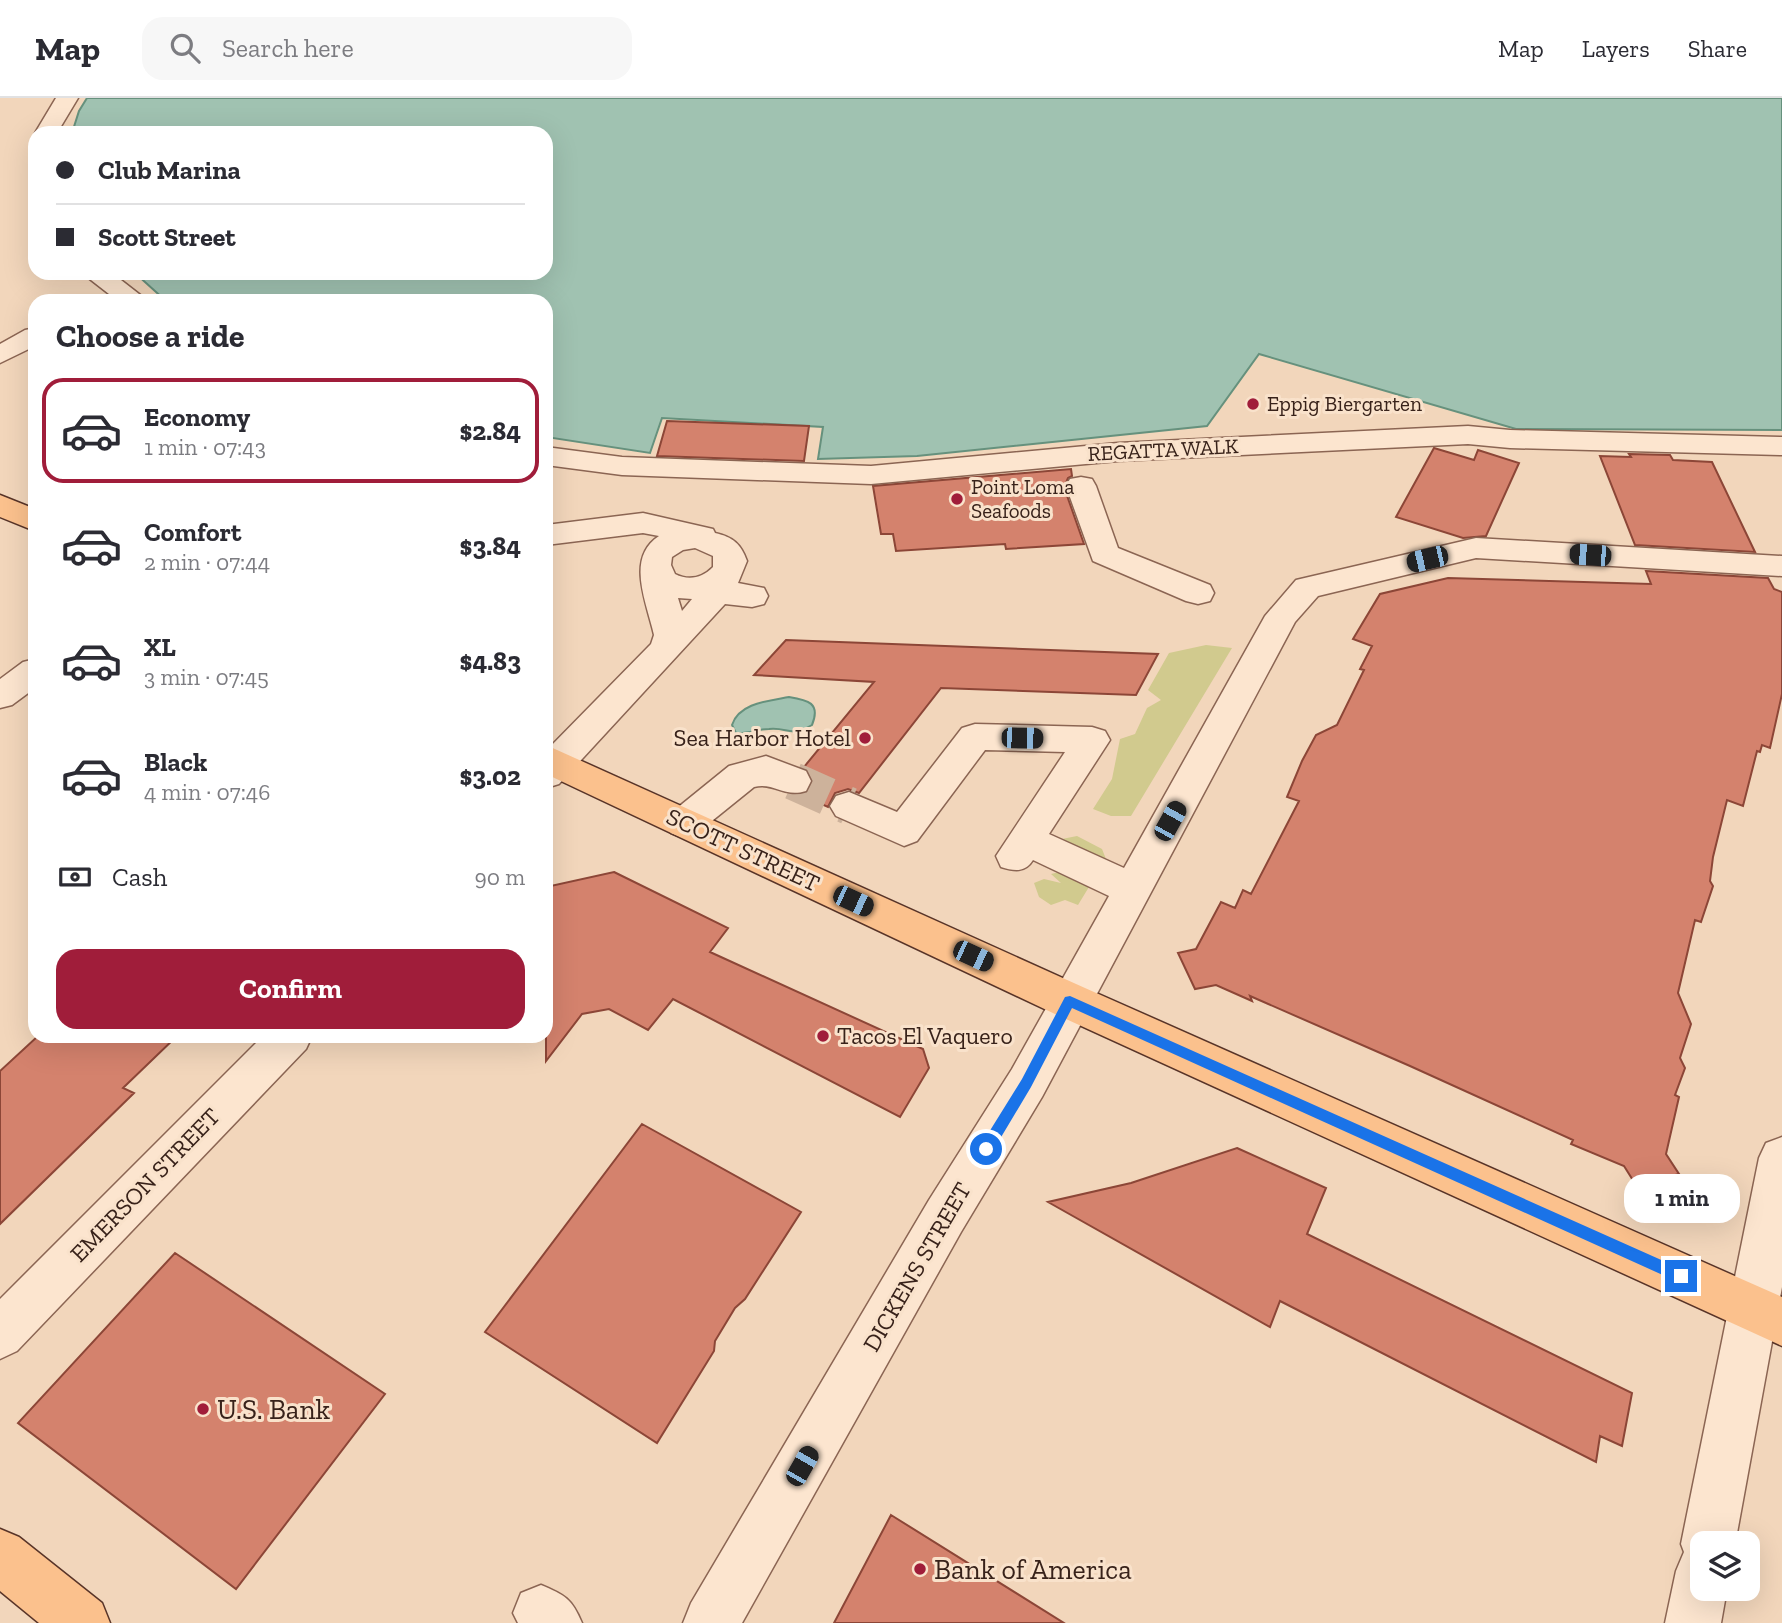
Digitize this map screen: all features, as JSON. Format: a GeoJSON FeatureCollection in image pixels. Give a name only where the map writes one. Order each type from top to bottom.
{"type":"FeatureCollection","features":[{"type":"Feature","properties":{"kind":"main road"},"geometry":{"type":"LineString","coordinates":[[0,505],[28,518]]}},
{"type":"Feature","properties":{"kind":"main road","name":"SCOTT STREET"},"geometry":{"type":"LineString","coordinates":[[553,766],[684,823],[1070,1001],[1768,1315]]}},
{"type":"Feature","properties":{"kind":"main road"},"geometry":{"type":"LineString","coordinates":[[0,1556],[82,1623]]}},
{"type":"Feature","properties":{"kind":"street"},"geometry":{"type":"LineString","coordinates":[[50,126],[67,98]]}},
{"type":"Feature","properties":{"kind":"street"},"geometry":{"type":"LineString","coordinates":[[105,280],[125,294]]}},
{"type":"Feature","properties":{"kind":"street"},"geometry":{"type":"LineString","coordinates":[[0,355],[15,333]]}},
{"type":"Feature","properties":{"kind":"street","name":"REGATTA WALK"},"geometry":{"type":"LineString","coordinates":[[553,457],[622,466],[871,475],[1118,452],[1468,435],[1510,439],[1782,446]]}},
{"type":"Feature","properties":{"kind":"street"},"geometry":{"type":"LineString","coordinates":[[1082,486],[1104,554],[1198,593]]}},
{"type":"Feature","properties":{"kind":"street"},"geometry":{"type":"LineString","coordinates":[[553,534],[643,523],[670,527],[722,544],[730,552],[732,562],[666,649],[553,762]]}},
{"type":"Feature","properties":{"kind":"street"},"geometry":{"type":"LineString","coordinates":[[666,649],[671,635],[654,563],[667,545],[695,538],[710,539]]}},
{"type":"Feature","properties":{"kind":"street","name":"DICKENS STREET"},"geometry":{"type":"LineString","coordinates":[[711,1623],[945,1216],[1027,1083],[1295,589],[1476,548],[1782,566]]}},
{"type":"Feature","properties":{"kind":"street"},"geometry":{"type":"LineString","coordinates":[[656,573],[663,582],[709,591],[727,599],[752,596]]}},
{"type":"Feature","properties":{"kind":"street"},"geometry":{"type":"LineString","coordinates":[[0,696],[28,676]]}},
{"type":"Feature","properties":{"kind":"street"},"geometry":{"type":"LineString","coordinates":[[849,806],[904,831],[975,737],[1092,740],[1020,848],[1132,889]]}},
{"type":"Feature","properties":{"kind":"street"},"geometry":{"type":"LineString","coordinates":[[684,823],[742,776],[766,770],[793,781]]}},
{"type":"Feature","properties":{"kind":"street","name":"EMERSON STREET"},"geometry":{"type":"LineString","coordinates":[[0,1334],[284,1043]]}},
{"type":"Feature","properties":{"kind":"street"},"geometry":{"type":"LineString","coordinates":[[1711,1531],[1768,1315],[1782,1158]]}},
{"type":"Feature","properties":{"kind":"street"},"geometry":{"type":"LineString","coordinates":[[1693,1623],[1697,1601]]}},
{"type":"Feature","properties":{"kind":"shaded area"},"geometry":{"type":"Polygon","coordinates":[[[87,98],[1782,98],[1782,430],[1516,429],[1259,354],[1207,426],[917,456],[818,459],[823,427],[662,418],[650,453],[553,438],[553,294],[158,294],[143,280],[553,280],[553,126],[74,126],[87,98]]]}},
{"type":"Feature","properties":{"kind":"shaded area"},"geometry":{"type":"Polygon","coordinates":[[[1206,645],[1232,648],[1131,816],[1111,816],[1093,809],[1112,779],[1120,739],[1135,734],[1147,708],[1161,700],[1148,690],[1169,653],[1206,645]]]}},
{"type":"Feature","properties":{"kind":"shaded area"},"geometry":{"type":"Polygon","coordinates":[[[789,697],[807,701],[814,707],[812,725],[798,731],[765,729],[736,733],[732,725],[741,712],[755,704],[789,697]]]}},
{"type":"Feature","properties":{"kind":"shaded area"},"geometry":{"type":"Polygon","coordinates":[[[1077,836],[1102,849],[1106,859],[1078,905],[1065,900],[1051,905],[1039,897],[1034,883],[1044,879],[1061,883],[1051,874],[1068,870],[1052,841],[1077,836]]]}},
{"type":"Feature","properties":{"kind":"building"},"geometry":{"type":"Polygon","coordinates":[[[667,421],[809,426],[804,461],[657,456],[667,421]]]}},
{"type":"Feature","properties":{"kind":"building"},"geometry":{"type":"Polygon","coordinates":[[[1434,448],[1474,460],[1478,450],[1519,463],[1486,536],[1463,538],[1396,517],[1434,448]]]}},
{"type":"Feature","properties":{"kind":"building"},"geometry":{"type":"Polygon","coordinates":[[[1629,454],[1670,455],[1673,460],[1712,462],[1755,552],[1635,545],[1600,456],[1631,457],[1629,454]]]}},
{"type":"Feature","properties":{"kind":"building"},"geometry":{"type":"Polygon","coordinates":[[[1071,469],[1072,476],[1064,487],[1084,544],[1006,549],[1005,544],[896,551],[893,534],[881,534],[873,486],[1071,469]]]}},
{"type":"Feature","properties":{"kind":"building"},"geometry":{"type":"Polygon","coordinates":[[[1646,571],[1768,578],[1774,589],[1782,592],[1782,694],[1770,748],[1762,745],[1760,752],[1757,751],[1743,806],[1727,800],[1713,857],[1710,881],[1713,886],[1701,922],[1695,920],[1678,993],[1691,1024],[1680,1058],[1685,1068],[1675,1095],[1679,1097],[1666,1154],[1679,1174],[1636,1185],[1624,1166],[1571,1144],[1573,1140],[1410,1066],[1250,996],[1252,1001],[1216,985],[1195,989],[1178,953],[1196,949],[1221,902],[1235,908],[1243,890],[1251,894],[1299,801],[1287,797],[1302,761],[1316,735],[1337,725],[1364,670],[1360,669],[1372,646],[1353,639],[1380,594],[1448,578],[1651,584],[1646,571]]]}},
{"type":"Feature","properties":{"kind":"building","name":"Sea Harbor Hotel"},"geometry":{"type":"Polygon","coordinates":[[[786,640],[1158,654],[1136,695],[941,688],[859,793],[848,789],[835,793],[828,807],[801,795],[808,792],[813,782],[804,767],[874,682],[754,675],[786,640]]]}},
{"type":"Feature","properties":{"kind":"building"},"geometry":{"type":"Polygon","coordinates":[[[614,872],[728,928],[710,952],[923,1049],[929,1068],[900,1117],[673,999],[648,1030],[609,1009],[582,1014],[546,1061],[546,1043],[553,1043],[553,885],[614,872]]]}},
{"type":"Feature","properties":{"kind":"building"},"geometry":{"type":"Polygon","coordinates":[[[30,1043],[170,1043],[123,1088],[134,1093],[0,1224],[0,1071],[30,1043]]]}},
{"type":"Feature","properties":{"kind":"building"},"geometry":{"type":"Polygon","coordinates":[[[642,1124],[801,1212],[745,1299],[735,1308],[715,1341],[714,1351],[657,1443],[485,1332],[642,1124]]]}},
{"type":"Feature","properties":{"kind":"building"},"geometry":{"type":"Polygon","coordinates":[[[1237,1148],[1326,1188],[1307,1234],[1632,1393],[1622,1446],[1600,1436],[1596,1462],[1280,1301],[1270,1327],[1048,1202],[1131,1183],[1237,1148]]]}},
{"type":"Feature","properties":{"kind":"building","name":"U.S. Bank"},"geometry":{"type":"Polygon","coordinates":[[[175,1253],[385,1394],[236,1589],[18,1423],[175,1253]]]}},
{"type":"Feature","properties":{"kind":"building","name":"Bank of America"},"geometry":{"type":"Polygon","coordinates":[[[891,1515],[1064,1623],[834,1623],[891,1515]]]}},
{"type":"Feature","properties":{"kind":"tunnel"},"geometry":{"type":"LineString","coordinates":[[793,781],[849,806]]}},
{"type":"Feature","properties":{"kind":"place","name":"Eppig Biergarten"},"geometry":{"type":"Point","coordinates":[1253,404]}},
{"type":"Feature","properties":{"kind":"place","name":"Point Loma Seafoods"},"geometry":{"type":"Point","coordinates":[957,499]}},
{"type":"Feature","properties":{"kind":"place","name":"Sea Harbor Hotel"},"geometry":{"type":"Point","coordinates":[865,738]}},
{"type":"Feature","properties":{"kind":"place","name":"Tacos El Vaquero"},"geometry":{"type":"Point","coordinates":[823,1036]}},
{"type":"Feature","properties":{"kind":"place","name":"U.S. Bank"},"geometry":{"type":"Point","coordinates":[203,1409]}},
{"type":"Feature","properties":{"kind":"place","name":"Bank of America"},"geometry":{"type":"Point","coordinates":[920,1569]}},
{"type":"Feature","properties":{"kind":"route"},"geometry":{"type":"LineString","coordinates":[[986,1149],[1027,1083],[1070,1001],[1681,1276]]}}]}
